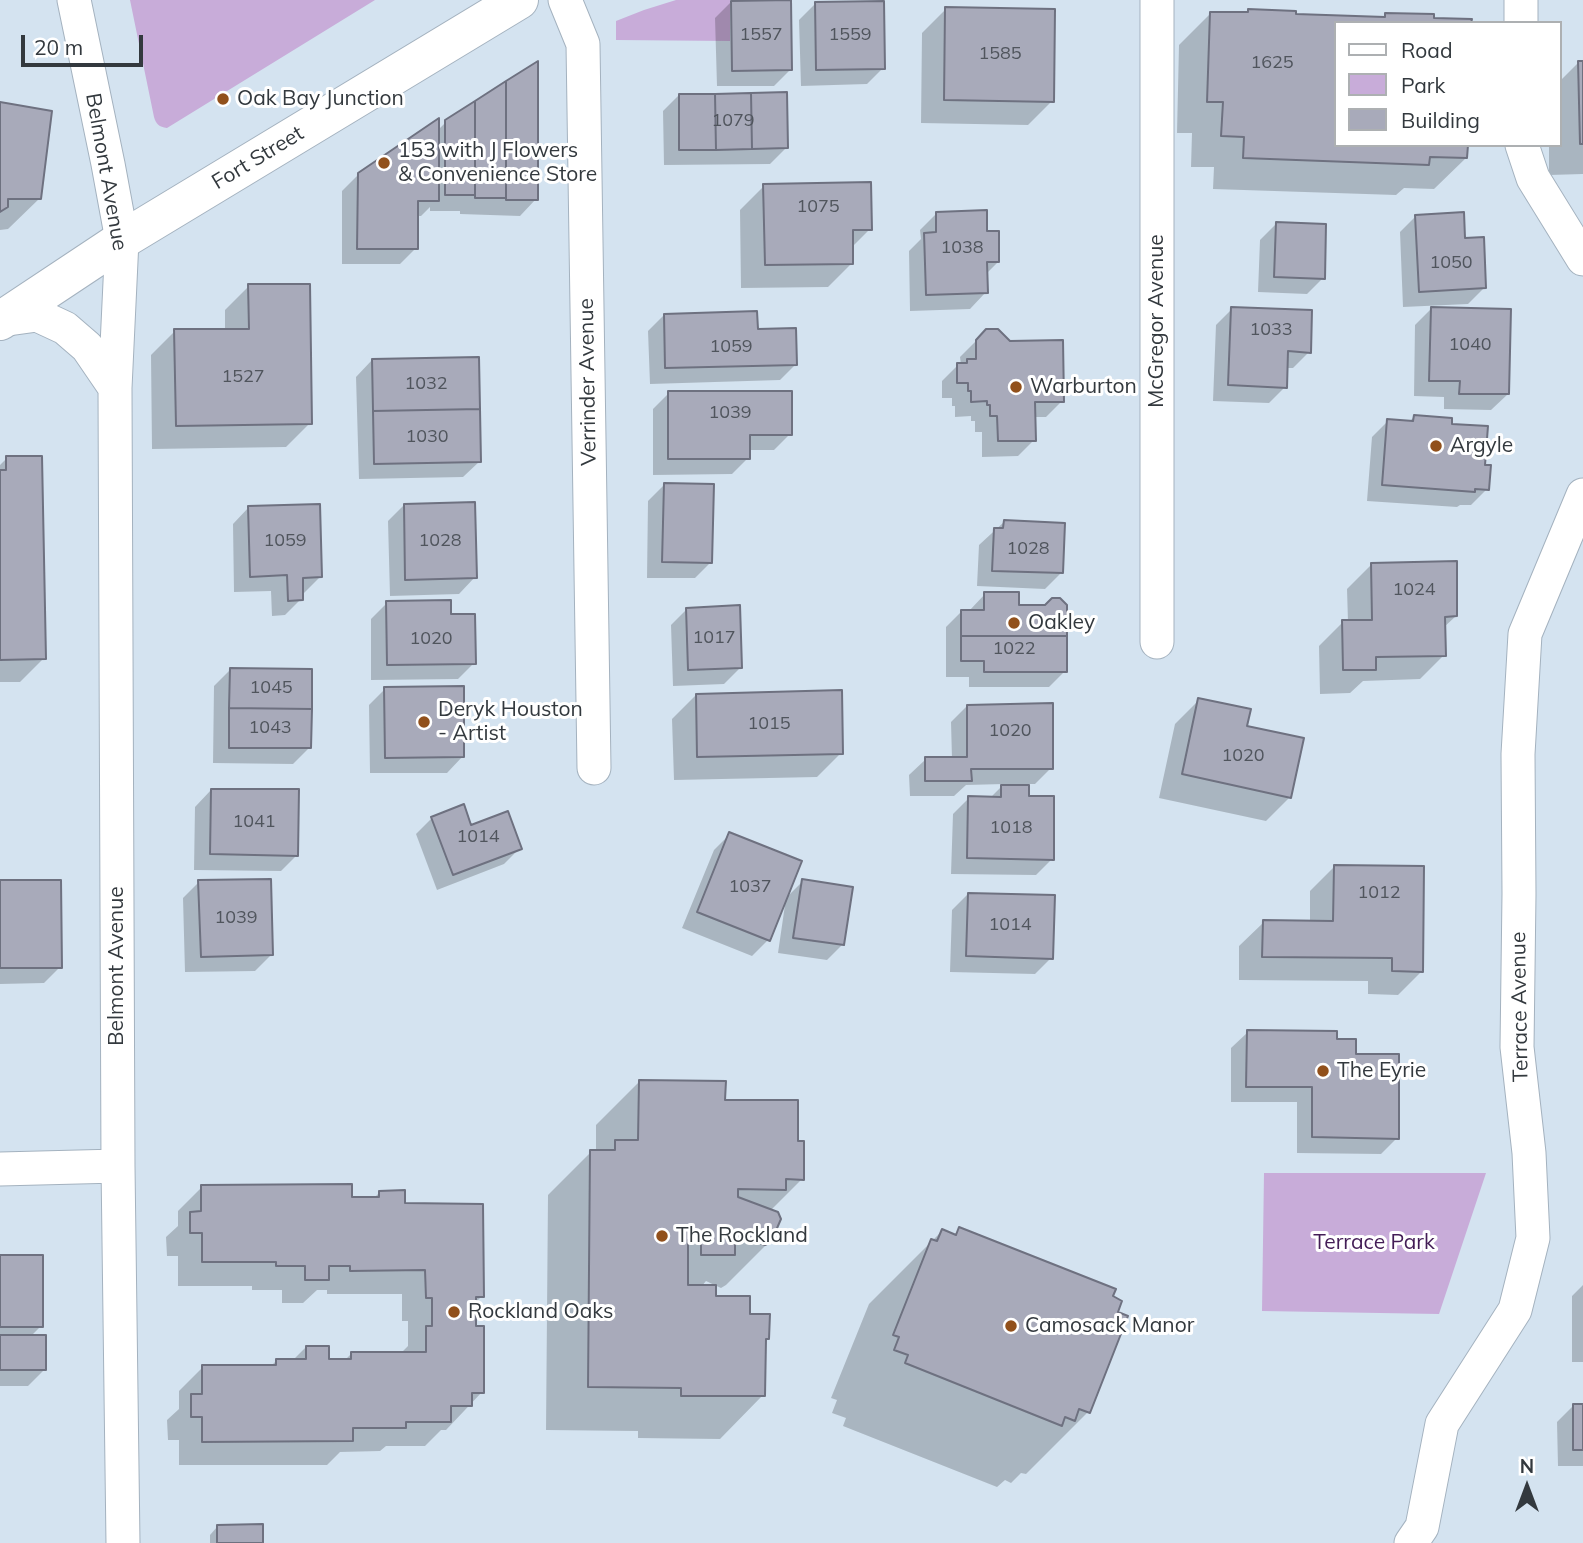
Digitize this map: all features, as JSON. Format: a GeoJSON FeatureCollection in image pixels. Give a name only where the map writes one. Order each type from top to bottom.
{"type":"FeatureCollection","features":[{"type":"Feature","properties":{"kind":"main road","name":"Fort Street"},"geometry":{"type":"LineString","coordinates":[[1,321],[122,240],[519,0]]}},
{"type":"Feature","properties":{"kind":"street","name":"Belmont Avenue"},"geometry":{"type":"LineString","coordinates":[[74,0],[122,240],[115,388],[118,1166],[123,1543]]}},
{"type":"Feature","properties":{"kind":"street","name":"Verrinder Avenue"},"geometry":{"type":"LineString","coordinates":[[565,0],[583,44],[594,768]]}},
{"type":"Feature","properties":{"kind":"street","name":"McGregor Avenue"},"geometry":{"type":"LineString","coordinates":[[1157,0],[1157,642]]}},
{"type":"Feature","properties":{"kind":"street"},"geometry":{"type":"LineString","coordinates":[[1521,0],[1521,21]]}},
{"type":"Feature","properties":{"kind":"street"},"geometry":{"type":"LineString","coordinates":[[1523,147],[1534,178],[1583,259]]}},
{"type":"Feature","properties":{"kind":"street"},"geometry":{"type":"LineString","coordinates":[[1,321],[37,315],[65,328],[87,347],[115,388]]}},
{"type":"Feature","properties":{"kind":"street","name":"Terrace Avenue"},"geometry":{"type":"LineString","coordinates":[[1422,1538],[1443,1424],[1515,1310],[1532,1238],[1529,1153],[1517,1047],[1518,754],[1525,634],[1583,495]]}},
{"type":"Feature","properties":{"kind":"street"},"geometry":{"type":"LineString","coordinates":[[0,1169],[118,1166]]}},
{"type":"Feature","properties":{"kind":"green space"},"geometry":{"type":"Polygon","coordinates":[[[130,0],[375,0],[167,128],[158,125],[154,117],[130,0]]]}},
{"type":"Feature","properties":{"kind":"green space"},"geometry":{"type":"Polygon","coordinates":[[[676,0],[730,0],[730,41],[616,40],[616,21],[676,0]]]}},
{"type":"Feature","properties":{"kind":"green space","name":"Terrace Park"},"geometry":{"type":"Polygon","coordinates":[[[1264,1173],[1486,1173],[1439,1314],[1262,1311],[1264,1173]]]}},
{"type":"Feature","properties":{"kind":"building"},"geometry":{"type":"Polygon","coordinates":[[[791,0],[792,70],[732,71],[731,1],[791,0]]]}},
{"type":"Feature","properties":{"kind":"building"},"geometry":{"type":"Polygon","coordinates":[[[884,1],[885,69],[816,70],[815,2],[884,1]]]}},
{"type":"Feature","properties":{"kind":"building"},"geometry":{"type":"Polygon","coordinates":[[[945,7],[1055,9],[1054,102],[944,100],[945,7]]]}},
{"type":"Feature","properties":{"kind":"building"},"geometry":{"type":"Polygon","coordinates":[[[1248,9],[1296,11],[1296,14],[1385,17],[1385,13],[1434,14],[1434,18],[1472,19],[1334,21],[1334,147],[1468,147],[1467,158],[1430,157],[1429,165],[1243,158],[1244,137],[1221,136],[1223,102],[1207,102],[1210,12],[1248,12],[1248,9]]]}},
{"type":"Feature","properties":{"kind":"building"},"geometry":{"type":"Polygon","coordinates":[[[538,61],[538,200],[506,200],[506,81],[538,61]]]}},
{"type":"Feature","properties":{"kind":"building"},"geometry":{"type":"Polygon","coordinates":[[[1578,61],[1583,61],[1583,144],[1580,144],[1578,61]]]}},
{"type":"Feature","properties":{"kind":"building"},"geometry":{"type":"Polygon","coordinates":[[[506,81],[506,198],[475,198],[475,101],[506,81]]]}},
{"type":"Feature","properties":{"kind":"building"},"geometry":{"type":"Polygon","coordinates":[[[787,92],[788,148],[752,149],[751,93],[787,92]]]}},
{"type":"Feature","properties":{"kind":"building"},"geometry":{"type":"Polygon","coordinates":[[[751,93],[752,149],[716,150],[715,94],[751,93]]]}},
{"type":"Feature","properties":{"kind":"building"},"geometry":{"type":"Polygon","coordinates":[[[679,94],[715,94],[716,150],[679,150],[679,94]]]}},
{"type":"Feature","properties":{"kind":"building"},"geometry":{"type":"Polygon","coordinates":[[[475,101],[475,195],[445,195],[445,120],[475,101]]]}},
{"type":"Feature","properties":{"kind":"building"},"geometry":{"type":"Polygon","coordinates":[[[0,102],[52,111],[41,199],[8,199],[8,207],[0,212],[0,102]]]}},
{"type":"Feature","properties":{"kind":"building"},"geometry":{"type":"Polygon","coordinates":[[[439,118],[439,201],[418,201],[418,249],[357,249],[358,173],[439,118]]]}},
{"type":"Feature","properties":{"kind":"building"},"geometry":{"type":"Polygon","coordinates":[[[871,182],[872,230],[853,230],[853,264],[765,265],[763,184],[871,182]]]}},
{"type":"Feature","properties":{"kind":"building"},"geometry":{"type":"Polygon","coordinates":[[[987,210],[987,231],[999,231],[999,262],[987,262],[988,293],[926,295],[924,233],[936,232],[936,212],[987,210]]]}},
{"type":"Feature","properties":{"kind":"building"},"geometry":{"type":"Polygon","coordinates":[[[1464,212],[1465,238],[1484,237],[1486,288],[1419,292],[1415,215],[1464,212]]]}},
{"type":"Feature","properties":{"kind":"building"},"geometry":{"type":"Polygon","coordinates":[[[1276,222],[1326,224],[1325,279],[1274,277],[1276,222]]]}},
{"type":"Feature","properties":{"kind":"building"},"geometry":{"type":"Polygon","coordinates":[[[248,284],[310,284],[312,424],[176,426],[174,329],[249,329],[248,284]]]}},
{"type":"Feature","properties":{"kind":"building"},"geometry":{"type":"Polygon","coordinates":[[[1231,307],[1312,310],[1311,353],[1288,351],[1287,388],[1228,385],[1231,307]]]}},
{"type":"Feature","properties":{"kind":"building"},"geometry":{"type":"Polygon","coordinates":[[[1431,307],[1511,309],[1509,394],[1459,394],[1460,381],[1429,381],[1431,307]]]}},
{"type":"Feature","properties":{"kind":"building"},"geometry":{"type":"Polygon","coordinates":[[[757,311],[758,329],[796,328],[797,365],[665,368],[664,314],[757,311]]]}},
{"type":"Feature","properties":{"kind":"building","name":"Warburton"},"geometry":{"type":"Polygon","coordinates":[[[986,329],[998,329],[1010,341],[1063,340],[1064,402],[1035,402],[1036,441],[998,441],[997,416],[990,416],[990,405],[987,405],[987,401],[971,402],[968,383],[957,383],[957,363],[976,359],[976,340],[986,329]]]}},
{"type":"Feature","properties":{"kind":"building"},"geometry":{"type":"Polygon","coordinates":[[[479,357],[480,409],[373,411],[372,359],[479,357]]]}},
{"type":"Feature","properties":{"kind":"building"},"geometry":{"type":"Polygon","coordinates":[[[668,391],[792,391],[792,435],[750,435],[750,459],[668,459],[668,391]]]}},
{"type":"Feature","properties":{"kind":"building"},"geometry":{"type":"Polygon","coordinates":[[[480,409],[481,462],[374,464],[373,411],[480,409]]]}},
{"type":"Feature","properties":{"kind":"building","name":"Argyle"},"geometry":{"type":"Polygon","coordinates":[[[1414,415],[1452,418],[1452,424],[1488,426],[1485,465],[1491,465],[1489,490],[1475,489],[1475,492],[1382,485],[1387,419],[1413,421],[1414,415]]]}},
{"type":"Feature","properties":{"kind":"building"},"geometry":{"type":"Polygon","coordinates":[[[6,456],[42,456],[46,659],[0,660],[0,470],[6,470],[6,456]]]}},
{"type":"Feature","properties":{"kind":"building"},"geometry":{"type":"Polygon","coordinates":[[[664,483],[714,484],[712,563],[662,562],[664,483]]]}},
{"type":"Feature","properties":{"kind":"building"},"geometry":{"type":"Polygon","coordinates":[[[475,502],[477,578],[405,580],[404,504],[475,502]]]}},
{"type":"Feature","properties":{"kind":"building"},"geometry":{"type":"Polygon","coordinates":[[[320,504],[322,577],[303,578],[303,600],[288,601],[287,575],[250,577],[248,506],[320,504]]]}},
{"type":"Feature","properties":{"kind":"building"},"geometry":{"type":"Polygon","coordinates":[[[1004,520],[1065,523],[1063,573],[992,571],[994,528],[1003,528],[1004,520]]]}},
{"type":"Feature","properties":{"kind":"building"},"geometry":{"type":"Polygon","coordinates":[[[1457,561],[1457,616],[1445,617],[1446,656],[1376,657],[1376,670],[1343,670],[1342,620],[1372,620],[1371,563],[1457,561]]]}},
{"type":"Feature","properties":{"kind":"building","name":"Oakley"},"geometry":{"type":"Polygon","coordinates":[[[984,592],[1019,592],[1019,605],[1045,605],[1052,598],[1060,598],[1067,605],[1067,636],[961,636],[961,610],[984,610],[984,592]]]}},
{"type":"Feature","properties":{"kind":"building"},"geometry":{"type":"Polygon","coordinates":[[[451,600],[451,614],[475,614],[476,664],[387,665],[386,601],[451,600]]]}},
{"type":"Feature","properties":{"kind":"building"},"geometry":{"type":"Polygon","coordinates":[[[740,605],[742,668],[688,670],[686,608],[740,605]]]}},
{"type":"Feature","properties":{"kind":"building"},"geometry":{"type":"Polygon","coordinates":[[[961,636],[1067,636],[1067,672],[984,672],[984,661],[961,661],[961,636]]]}},
{"type":"Feature","properties":{"kind":"building"},"geometry":{"type":"Polygon","coordinates":[[[230,668],[312,669],[312,709],[229,708],[230,668]]]}},
{"type":"Feature","properties":{"kind":"building","name":"Deryk Houston - Artist"},"geometry":{"type":"Polygon","coordinates":[[[464,686],[464,757],[385,758],[384,687],[464,686]]]}},
{"type":"Feature","properties":{"kind":"building"},"geometry":{"type":"Polygon","coordinates":[[[842,690],[843,754],[697,757],[696,694],[842,690]]]}},
{"type":"Feature","properties":{"kind":"building"},"geometry":{"type":"Polygon","coordinates":[[[1198,698],[1251,709],[1247,726],[1304,738],[1291,798],[1182,774],[1198,698]]]}},
{"type":"Feature","properties":{"kind":"building"},"geometry":{"type":"Polygon","coordinates":[[[1053,703],[1053,769],[971,769],[972,781],[925,781],[925,757],[967,757],[967,705],[1053,703]]]}},
{"type":"Feature","properties":{"kind":"building"},"geometry":{"type":"Polygon","coordinates":[[[229,708],[312,709],[311,748],[229,748],[229,708]]]}},
{"type":"Feature","properties":{"kind":"building"},"geometry":{"type":"Polygon","coordinates":[[[1001,785],[1029,785],[1029,796],[1054,796],[1054,860],[967,858],[968,796],[1001,797],[1001,785]]]}},
{"type":"Feature","properties":{"kind":"building"},"geometry":{"type":"Polygon","coordinates":[[[211,789],[299,789],[298,856],[210,854],[211,789]]]}},
{"type":"Feature","properties":{"kind":"building"},"geometry":{"type":"Polygon","coordinates":[[[464,804],[471,825],[508,811],[522,849],[453,875],[431,817],[464,804]]]}},
{"type":"Feature","properties":{"kind":"building"},"geometry":{"type":"Polygon","coordinates":[[[729,832],[802,861],[770,941],[697,912],[729,832]]]}},
{"type":"Feature","properties":{"kind":"building"},"geometry":{"type":"Polygon","coordinates":[[[1334,865],[1424,866],[1423,972],[1392,971],[1392,958],[1262,957],[1263,920],[1333,921],[1334,865]]]}},
{"type":"Feature","properties":{"kind":"building"},"geometry":{"type":"Polygon","coordinates":[[[271,879],[273,955],[201,957],[198,880],[271,879]]]}},
{"type":"Feature","properties":{"kind":"building"},"geometry":{"type":"Polygon","coordinates":[[[802,879],[853,887],[844,945],[793,938],[802,879]]]}},
{"type":"Feature","properties":{"kind":"building"},"geometry":{"type":"Polygon","coordinates":[[[0,880],[61,880],[62,968],[0,968],[0,880]]]}},
{"type":"Feature","properties":{"kind":"building"},"geometry":{"type":"Polygon","coordinates":[[[968,893],[1055,895],[1053,959],[966,956],[968,893]]]}},
{"type":"Feature","properties":{"kind":"building","name":"The Eyrie"},"geometry":{"type":"Polygon","coordinates":[[[1247,1030],[1337,1031],[1337,1039],[1356,1039],[1356,1054],[1399,1054],[1399,1139],[1312,1137],[1312,1087],[1246,1087],[1247,1030]]]}},
{"type":"Feature","properties":{"kind":"building","name":"The Rockland"},"geometry":{"type":"Polygon","coordinates":[[[639,1080],[726,1081],[725,1100],[798,1100],[798,1141],[804,1141],[804,1180],[786,1179],[786,1190],[738,1189],[738,1197],[778,1212],[781,1219],[771,1242],[765,1245],[735,1233],[735,1255],[701,1255],[701,1240],[688,1240],[688,1285],[716,1285],[716,1296],[750,1296],[750,1314],[770,1314],[769,1339],[766,1339],[765,1396],[681,1396],[681,1388],[588,1387],[590,1150],[615,1150],[615,1140],[638,1140],[639,1080]]]}},
{"type":"Feature","properties":{"kind":"building","name":"Rockland Oaks"},"geometry":{"type":"Polygon","coordinates":[[[352,1184],[352,1197],[379,1197],[379,1191],[405,1190],[405,1203],[483,1204],[484,1297],[476,1297],[476,1326],[484,1326],[484,1393],[472,1393],[472,1406],[451,1406],[451,1422],[406,1422],[406,1428],[353,1428],[353,1441],[202,1442],[202,1417],[191,1417],[191,1394],[202,1394],[202,1365],[276,1365],[276,1359],[306,1359],[306,1346],[329,1346],[329,1359],[351,1359],[351,1352],[426,1352],[426,1326],[432,1326],[432,1298],[426,1298],[425,1270],[350,1271],[350,1266],[329,1266],[329,1280],[305,1280],[305,1266],[276,1266],[276,1262],[202,1262],[202,1233],[190,1233],[190,1212],[201,1211],[201,1185],[352,1184]]]}},
{"type":"Feature","properties":{"kind":"building","name":"Camosack Manor"},"geometry":{"type":"Polygon","coordinates":[[[959,1227],[1116,1289],[1113,1296],[1122,1301],[1118,1312],[1128,1316],[1090,1413],[1079,1409],[1075,1421],[1065,1417],[1062,1426],[905,1363],[908,1355],[894,1350],[899,1337],[893,1335],[931,1239],[937,1241],[942,1229],[956,1235],[959,1227]]]}},
{"type":"Feature","properties":{"kind":"building"},"geometry":{"type":"Polygon","coordinates":[[[0,1255],[43,1255],[43,1327],[0,1327],[0,1255]]]}},
{"type":"Feature","properties":{"kind":"building"},"geometry":{"type":"Polygon","coordinates":[[[0,1335],[46,1335],[46,1370],[0,1370],[0,1335]]]}},
{"type":"Feature","properties":{"kind":"building"},"geometry":{"type":"Polygon","coordinates":[[[1573,1404],[1583,1404],[1583,1450],[1573,1450],[1573,1404]]]}},
{"type":"Feature","properties":{"kind":"building"},"geometry":{"type":"Polygon","coordinates":[[[263,1524],[263,1543],[217,1543],[217,1525],[263,1524]]]}},
{"type":"Feature","properties":{"kind":"place","name":"Oak Bay Junction"},"geometry":{"type":"Point","coordinates":[223,99]}},
{"type":"Feature","properties":{"kind":"place","name":"153 with J Flowers & Convenience Store"},"geometry":{"type":"Point","coordinates":[384,163]}},
{"type":"Feature","properties":{"kind":"place","name":"Warburton"},"geometry":{"type":"Point","coordinates":[1016,387]}},
{"type":"Feature","properties":{"kind":"place","name":"Argyle"},"geometry":{"type":"Point","coordinates":[1436,446]}},
{"type":"Feature","properties":{"kind":"place","name":"Oakley"},"geometry":{"type":"Point","coordinates":[1014,623]}},
{"type":"Feature","properties":{"kind":"place","name":"Deryk Houston - Artist"},"geometry":{"type":"Point","coordinates":[424,722]}},
{"type":"Feature","properties":{"kind":"place","name":"The Eyrie"},"geometry":{"type":"Point","coordinates":[1323,1071]}},
{"type":"Feature","properties":{"kind":"place","name":"The Rockland"},"geometry":{"type":"Point","coordinates":[662,1236]}},
{"type":"Feature","properties":{"kind":"place","name":"Rockland Oaks"},"geometry":{"type":"Point","coordinates":[454,1312]}},
{"type":"Feature","properties":{"kind":"place","name":"Camosack Manor"},"geometry":{"type":"Point","coordinates":[1011,1326]}}]}
